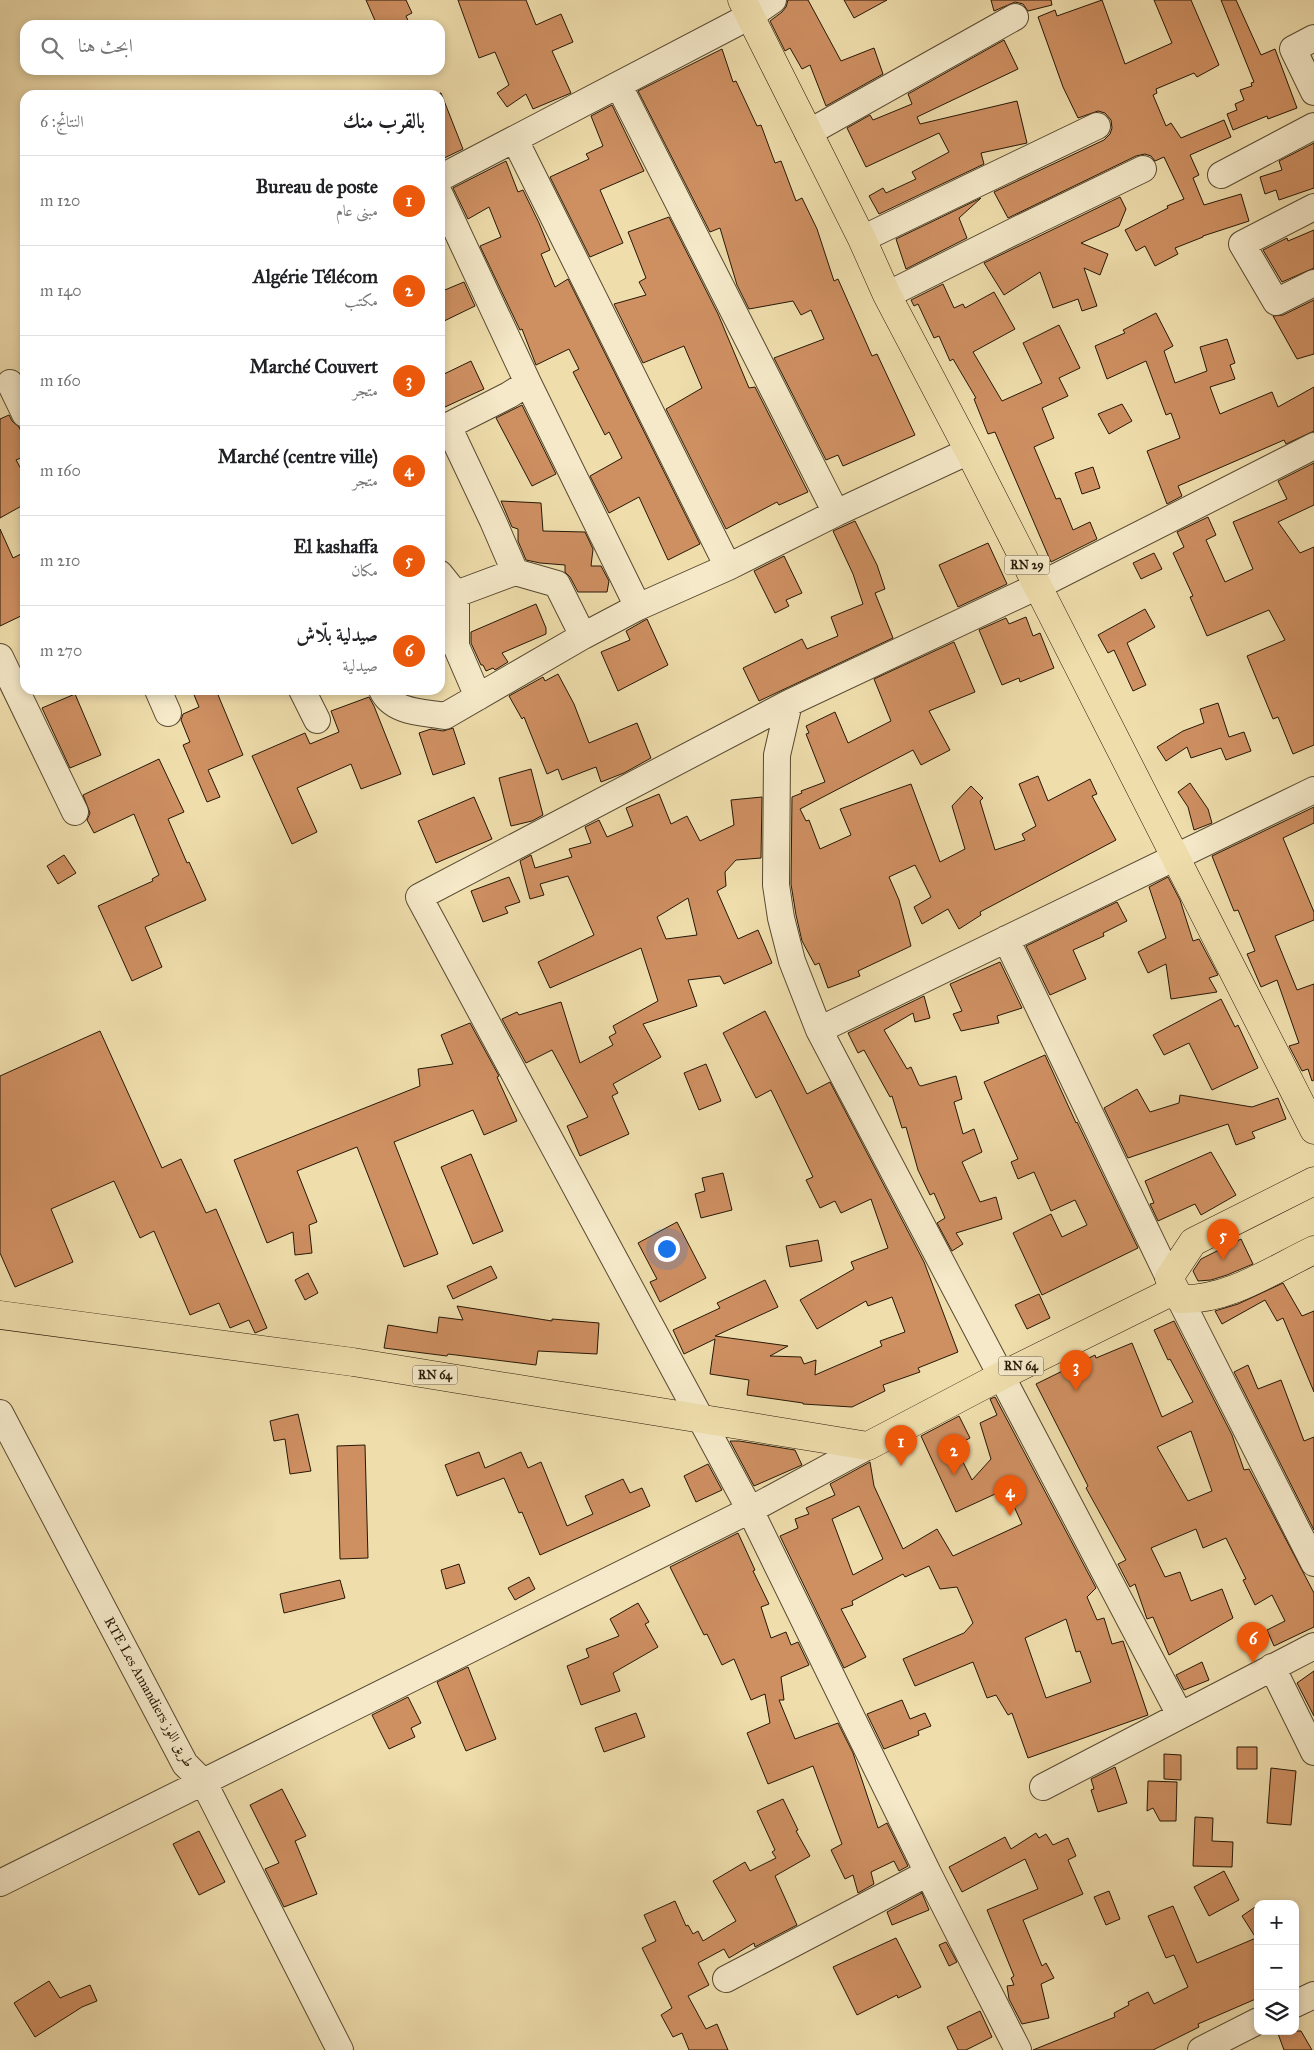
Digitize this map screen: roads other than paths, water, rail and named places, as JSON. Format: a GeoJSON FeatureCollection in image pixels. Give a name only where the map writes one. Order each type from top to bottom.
{"type":"FeatureCollection","features":[{"type":"Feature","properties":{"kind":"main road","name":"RN 29"},"geometry":{"type":"LineString","coordinates":[[746,8],[862,239],[888,295],[1314,1130]]}},
{"type":"Feature","properties":{"kind":"main road"},"geometry":{"type":"LineString","coordinates":[[1175,1289],[1193,1242],[1314,1181]]}},
{"type":"Feature","properties":{"kind":"main road","name":"RN 64"},"geometry":{"type":"LineString","coordinates":[[0,1315],[353,1362],[868,1446],[1001,1376],[1175,1289],[1196,1300],[1214,1297],[1248,1283],[1314,1250]]}},
{"type":"Feature","properties":{"kind":"street"},"geometry":{"type":"LineString","coordinates":[[445,175],[619,86],[746,8],[773,0]]}},
{"type":"Feature","properties":{"kind":"street"},"geometry":{"type":"LineString","coordinates":[[808,133],[1015,17]]}},
{"type":"Feature","properties":{"kind":"street"},"geometry":{"type":"LineString","coordinates":[[1314,38],[1293,49],[1314,92]]}},
{"type":"Feature","properties":{"kind":"street"},"geometry":{"type":"LineString","coordinates":[[619,86],[836,512]]}},
{"type":"Feature","properties":{"kind":"street"},"geometry":{"type":"LineString","coordinates":[[862,239],[1097,126]]}},
{"type":"Feature","properties":{"kind":"street"},"geometry":{"type":"LineString","coordinates":[[1221,175],[1314,126]]}},
{"type":"Feature","properties":{"kind":"street"},"geometry":{"type":"LineString","coordinates":[[515,140],[728,567]]}},
{"type":"Feature","properties":{"kind":"street"},"geometry":{"type":"LineString","coordinates":[[888,295],[1020,228],[1143,169]]}},
{"type":"Feature","properties":{"kind":"street"},"geometry":{"type":"LineString","coordinates":[[445,206],[528,383],[638,607]]}},
{"type":"Feature","properties":{"kind":"street"},"geometry":{"type":"LineString","coordinates":[[1314,207],[1242,244],[1276,302],[1314,284]]}},
{"type":"Feature","properties":{"kind":"street"},"geometry":{"type":"LineString","coordinates":[[12,383],[20,402]]}},
{"type":"Feature","properties":{"kind":"street"},"geometry":{"type":"LineString","coordinates":[[445,427],[509,395],[528,383]]}},
{"type":"Feature","properties":{"kind":"street"},"geometry":{"type":"LineString","coordinates":[[445,430],[493,521],[515,572]]}},
{"type":"Feature","properties":{"kind":"street"},"geometry":{"type":"LineString","coordinates":[[1018,2050],[928,1873],[750,1510],[420,897],[789,703],[1038,586],[1314,446]]}},
{"type":"Feature","properties":{"kind":"street"},"geometry":{"type":"LineString","coordinates":[[384,695],[396,707],[445,716],[583,636],[638,607],[728,567],[836,512],[969,451]]}},
{"type":"Feature","properties":{"kind":"street"},"geometry":{"type":"LineString","coordinates":[[456,594],[515,572],[557,584],[583,636]]}},
{"type":"Feature","properties":{"kind":"street"},"geometry":{"type":"LineString","coordinates":[[445,580],[456,594],[456,646],[478,698]]}},
{"type":"Feature","properties":{"kind":"street"},"geometry":{"type":"LineString","coordinates":[[0,657],[75,812]]}},
{"type":"Feature","properties":{"kind":"street"},"geometry":{"type":"LineString","coordinates":[[304,695],[317,720]]}},
{"type":"Feature","properties":{"kind":"street"},"geometry":{"type":"LineString","coordinates":[[789,703],[777,755],[776,885],[780,918],[792,961],[819,1030],[1180,1716]]}},
{"type":"Feature","properties":{"kind":"street"},"geometry":{"type":"LineString","coordinates":[[819,1030],[1314,790]]}},
{"type":"Feature","properties":{"kind":"street"},"geometry":{"type":"LineString","coordinates":[[1006,939],[1175,1289],[1314,1563]]}},
{"type":"Feature","properties":{"kind":"street","name":"RTE Les Amandiers طريق اللوز"},"geometry":{"type":"LineString","coordinates":[[0,1413],[185,1764],[204,1783],[340,2050]]}},
{"type":"Feature","properties":{"kind":"street"},"geometry":{"type":"LineString","coordinates":[[0,1883],[750,1510],[868,1446]]}},
{"type":"Feature","properties":{"kind":"street"},"geometry":{"type":"LineString","coordinates":[[1043,1787],[1314,1646]]}},
{"type":"Feature","properties":{"kind":"street"},"geometry":{"type":"LineString","coordinates":[[1272,1668],[1314,1752]]}},
{"type":"Feature","properties":{"kind":"street"},"geometry":{"type":"LineString","coordinates":[[726,1980],[928,1873]]}},
{"type":"Feature","properties":{"kind":"street"},"geometry":{"type":"LineString","coordinates":[[1299,2002],[1314,1995]]}},
{"type":"Feature","properties":{"kind":"street"},"geometry":{"type":"LineString","coordinates":[[1201,2050],[1254,2024]]}},
{"type":"Feature","properties":{"kind":"place","name":"El kashaffa"},"geometry":{"type":"Point","coordinates":[1223,1260]}},
{"type":"Feature","properties":{"kind":"place","name":"Marché Couvert"},"geometry":{"type":"Point","coordinates":[1076,1391]}},
{"type":"Feature","properties":{"kind":"place","name":"Bureau de poste"},"geometry":{"type":"Point","coordinates":[901,1466]}},
{"type":"Feature","properties":{"kind":"place","name":"Algérie Télécom"},"geometry":{"type":"Point","coordinates":[954,1475]}},
{"type":"Feature","properties":{"kind":"place","name":"Marché (centre ville)"},"geometry":{"type":"Point","coordinates":[1010,1516]}},
{"type":"Feature","properties":{"kind":"place","name":"صيدلية بلّاش"},"geometry":{"type":"Point","coordinates":[1253,1663]}}]}
